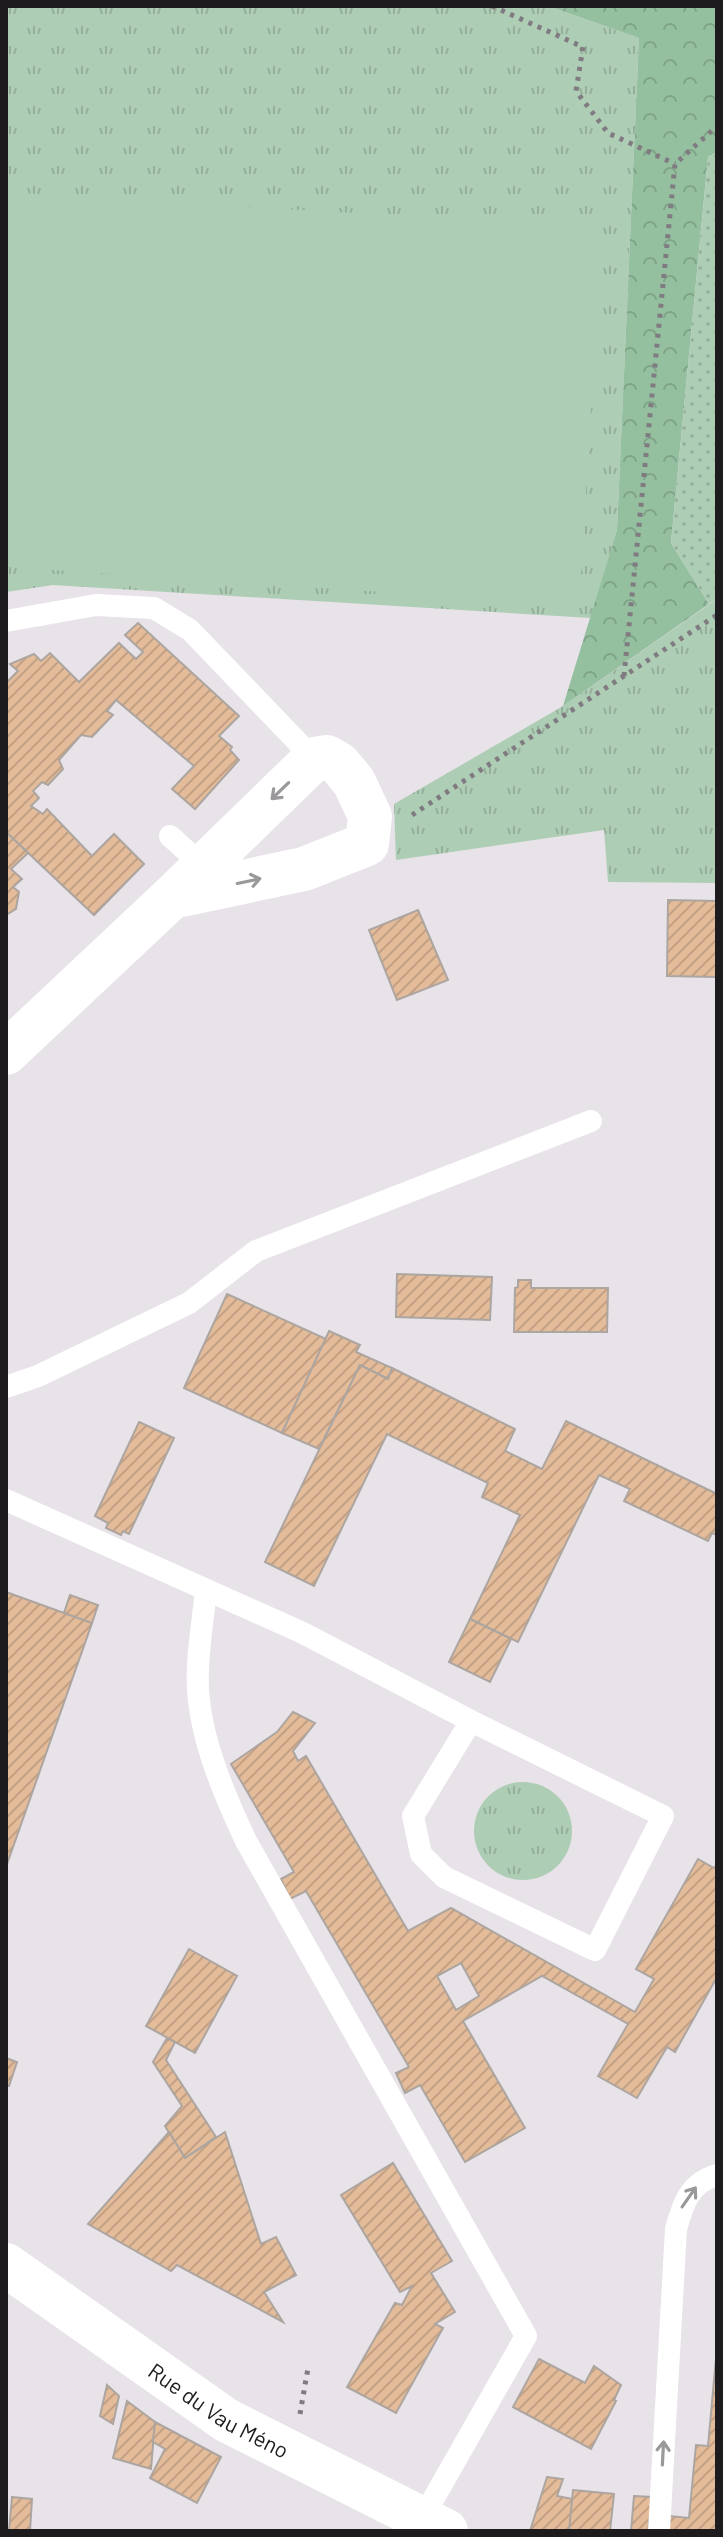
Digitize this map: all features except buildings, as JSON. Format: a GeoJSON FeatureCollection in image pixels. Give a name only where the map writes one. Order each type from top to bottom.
{"type":"FeatureCollection","features":[{"type":"Feature","properties":{"kind":"street"},"geometry":{"type":"LineString","coordinates":[[6,1053],[314,759],[327,757],[339,764],[354,782],[370,816],[367,844],[304,869],[172,897]]}},
{"type":"Feature","properties":{"kind":"street","name":"Rue du Vau Méno"},"geometry":{"type":"LineString","coordinates":[[6,2265],[226,2420],[434,2525]]}},
{"type":"Feature","properties":{"kind":"lane"},"geometry":{"type":"LineString","coordinates":[[6,621],[96,605],[154,608],[190,630],[314,759]]}},
{"type":"Feature","properties":{"kind":"lane"},"geometry":{"type":"LineString","coordinates":[[170,836],[203,866]]}},
{"type":"Feature","properties":{"kind":"lane"},"geometry":{"type":"LineString","coordinates":[[6,1387],[38,1376],[189,1303],[256,1251],[591,1121]]}},
{"type":"Feature","properties":{"kind":"lane"},"geometry":{"type":"LineString","coordinates":[[6,1500],[303,1633],[663,1816],[595,1950],[444,1877],[421,1854],[413,1816],[471,1721]]}},
{"type":"Feature","properties":{"kind":"lane"},"geometry":{"type":"LineString","coordinates":[[206,1590],[198,1688],[208,1742],[224,1795],[246,1841],[526,2336],[434,2525]]}},
{"type":"Feature","properties":{"kind":"lane"},"geometry":{"type":"LineString","coordinates":[[659,2531],[676,2229],[689,2195],[696,2187],[717,2175]]}},
{"type":"Feature","properties":{"kind":"path"},"geometry":{"type":"LineString","coordinates":[[492,6],[583,47],[576,91],[608,133],[675,164]]}},
{"type":"Feature","properties":{"kind":"path"},"geometry":{"type":"LineString","coordinates":[[624,676],[675,164],[717,126]]}},
{"type":"Feature","properties":{"kind":"path"},"geometry":{"type":"LineString","coordinates":[[367,844],[717,615]]}},
{"type":"Feature","properties":{"kind":"green space"},"geometry":{"type":"Polygon","coordinates":[[[6,6],[548,6],[639,38],[617,530],[591,618],[53,585],[6,592],[6,6]]]}},
{"type":"Feature","properties":{"kind":"green space"},"geometry":{"type":"Polygon","coordinates":[[[548,6],[717,6],[717,152],[708,157],[671,543],[709,604],[563,706],[617,530],[639,38],[548,6]]]}},
{"type":"Feature","properties":{"kind":"green space"},"geometry":{"type":"Polygon","coordinates":[[[717,152],[717,599],[709,604],[671,543],[708,157],[717,152]]]}},
{"type":"Feature","properties":{"kind":"green space"},"geometry":{"type":"Polygon","coordinates":[[[6,192],[602,228],[579,605],[6,567],[6,192]]]}},
{"type":"Feature","properties":{"kind":"green space"},"geometry":{"type":"Polygon","coordinates":[[[717,599],[717,883],[608,882],[604,830],[396,860],[394,804],[563,706],[717,599]]]}},
{"type":"Feature","properties":{"kind":"green space"},"geometry":{"type":"Polygon","coordinates":[[[523,1782],[542,1785],[558,1796],[569,1812],[572,1831],[569,1850],[558,1866],[542,1877],[523,1880],[504,1877],[488,1866],[477,1850],[474,1831],[477,1812],[488,1796],[504,1785],[523,1782]]]}}]}
